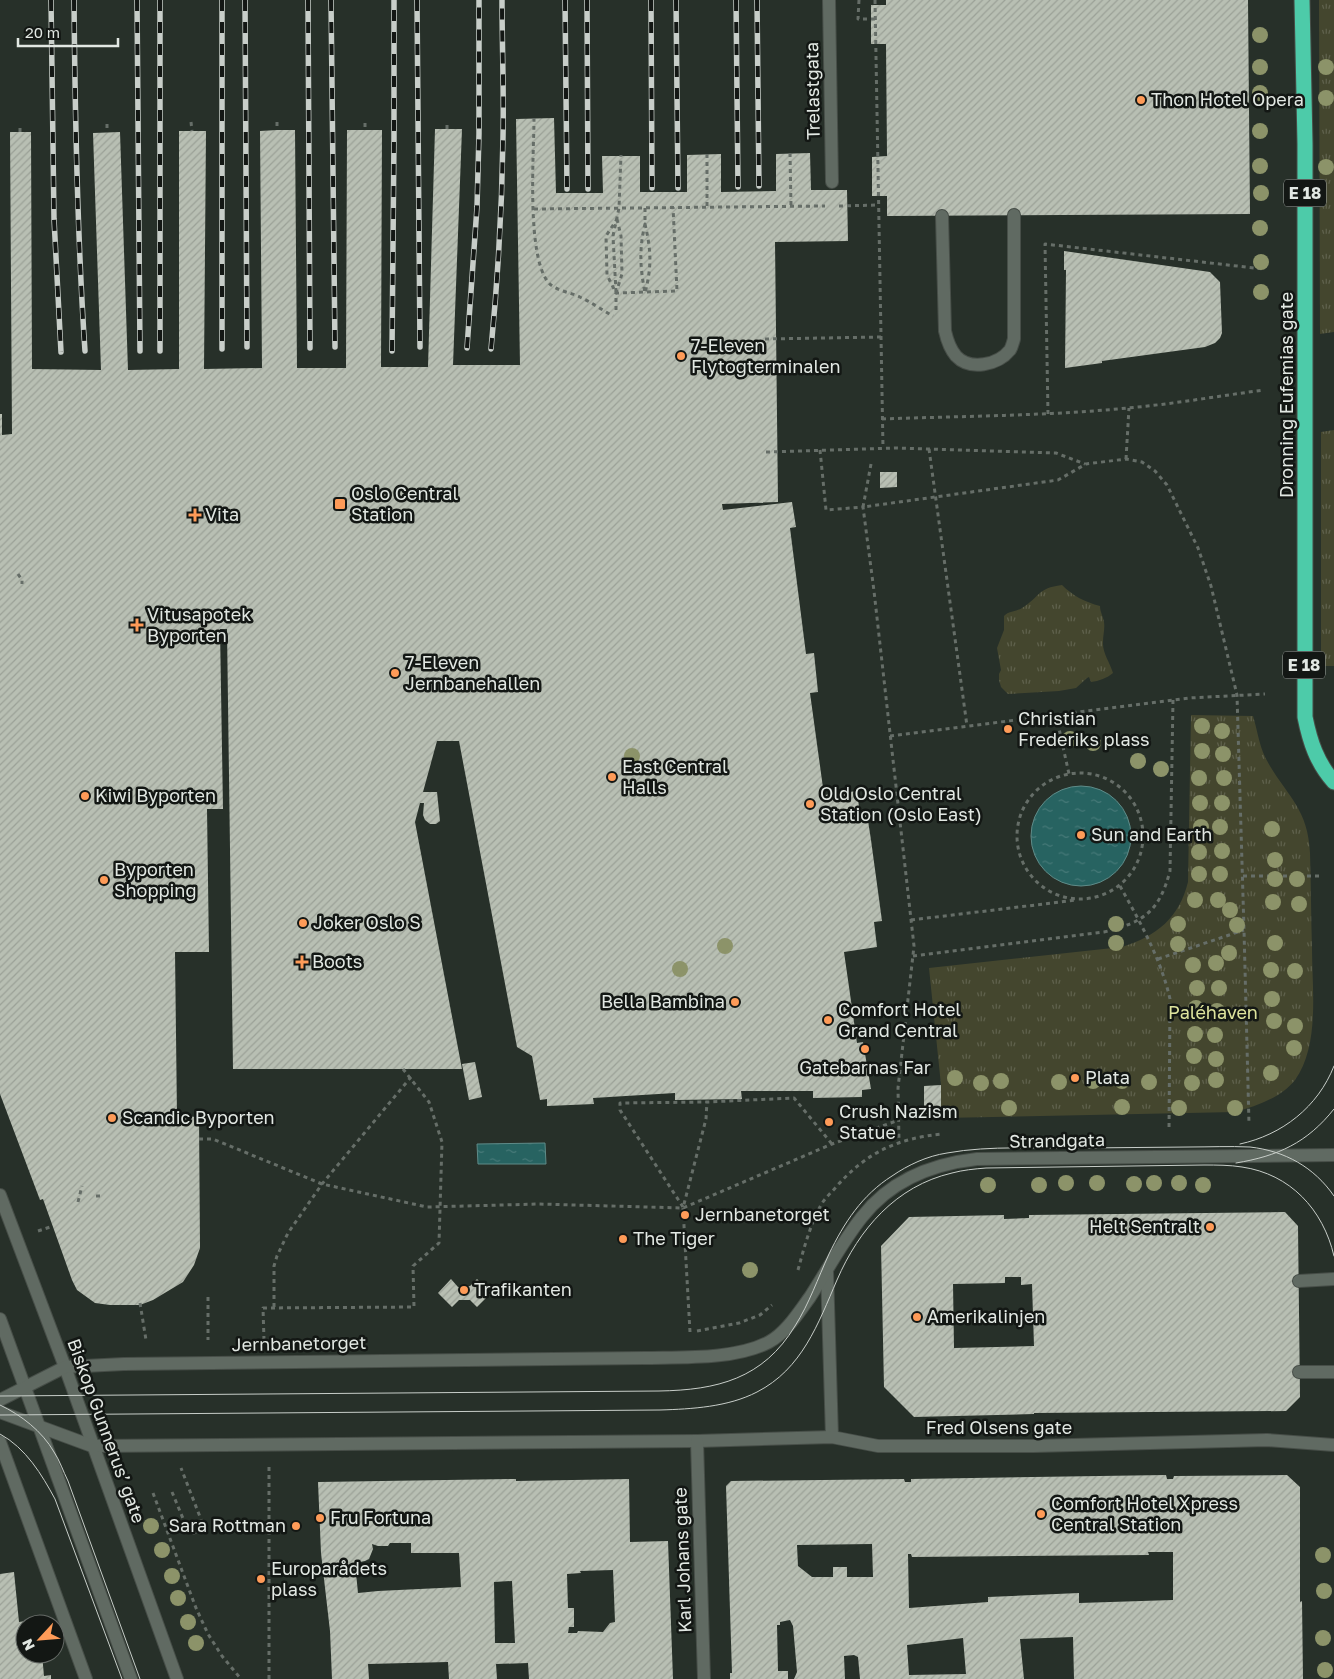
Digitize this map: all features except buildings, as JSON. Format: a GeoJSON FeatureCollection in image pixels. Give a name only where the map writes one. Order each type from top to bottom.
{"type":"FeatureCollection","features":[{"type":"Feature","properties":{"kind":"highway","name":"Dronning Eufemias gate"},"geometry":{"type":"LineString","coordinates":[[1302,0],[1305,144],[1305,717],[1308,732],[1319,762],[1334,782]]}},
{"type":"Feature","properties":{"kind":"street","name":"Trelastgata"},"geometry":{"type":"LineString","coordinates":[[829,0],[832,182]]}},
{"type":"Feature","properties":{"kind":"street"},"geometry":{"type":"LineString","coordinates":[[942,216],[945,331],[948,343],[957,358],[971,365],[984,365],[999,360],[1010,350],[1014,339],[1014,215]]}},
{"type":"Feature","properties":{"kind":"street","name":"Strandgata"},"geometry":{"type":"LineString","coordinates":[[827,1271],[861,1218],[883,1196],[916,1174],[938,1166],[977,1159],[1334,1155]]}},
{"type":"Feature","properties":{"kind":"street","name":"Biskop Gunnerus’ gate"},"geometry":{"type":"LineString","coordinates":[[0,1195],[65,1367],[92,1446],[178,1679]]}},
{"type":"Feature","properties":{"kind":"street"},"geometry":{"type":"LineString","coordinates":[[0,1412],[92,1446],[697,1441],[832,1437],[827,1271]]}},
{"type":"Feature","properties":{"kind":"street","name":"Jernbanetorget"},"geometry":{"type":"LineString","coordinates":[[65,1367],[144,1364],[662,1358],[731,1354],[761,1346],[779,1335],[800,1312],[827,1271]]}},
{"type":"Feature","properties":{"kind":"street"},"geometry":{"type":"LineString","coordinates":[[1299,1281],[1334,1279]]}},
{"type":"Feature","properties":{"kind":"street"},"geometry":{"type":"LineString","coordinates":[[0,1320],[131,1679]]}},
{"type":"Feature","properties":{"kind":"street"},"geometry":{"type":"LineString","coordinates":[[0,1400],[65,1367]]}},
{"type":"Feature","properties":{"kind":"street"},"geometry":{"type":"LineString","coordinates":[[1300,1372],[1334,1372]]}},
{"type":"Feature","properties":{"kind":"street","name":"Fred Olsens gate"},"geometry":{"type":"LineString","coordinates":[[832,1437],[852,1442],[886,1446],[1034,1446],[1267,1440],[1334,1444]]}},
{"type":"Feature","properties":{"kind":"street","name":"Karl Johans gate"},"geometry":{"type":"LineString","coordinates":[[697,1441],[704,1679]]}},
{"type":"Feature","properties":{"kind":"street"},"geometry":{"type":"LineString","coordinates":[[0,1442],[86,1679]]}},
{"type":"Feature","properties":{"kind":"path"},"geometry":{"type":"LineString","coordinates":[[859,0],[858,19],[876,19]]}},
{"type":"Feature","properties":{"kind":"path"},"geometry":{"type":"LineString","coordinates":[[875,0],[883,448]]}},
{"type":"Feature","properties":{"kind":"path"},"geometry":{"type":"LineString","coordinates":[[534,118],[534,208],[536,251],[540,268],[549,283],[556,288],[580,297],[613,316]]}},
{"type":"Feature","properties":{"kind":"path"},"geometry":{"type":"LineString","coordinates":[[192,122],[192,131]]}},
{"type":"Feature","properties":{"kind":"path"},"geometry":{"type":"LineString","coordinates":[[277,122],[277,130]]}},
{"type":"Feature","properties":{"kind":"path"},"geometry":{"type":"LineString","coordinates":[[365,123],[365,130]]}},
{"type":"Feature","properties":{"kind":"path"},"geometry":{"type":"LineString","coordinates":[[447,123],[447,129]]}},
{"type":"Feature","properties":{"kind":"path"},"geometry":{"type":"LineString","coordinates":[[107,124],[108,132]]}},
{"type":"Feature","properties":{"kind":"path"},"geometry":{"type":"LineString","coordinates":[[20,126],[20,132]]}},
{"type":"Feature","properties":{"kind":"path"},"geometry":{"type":"LineString","coordinates":[[790,153],[790,206]]}},
{"type":"Feature","properties":{"kind":"path"},"geometry":{"type":"LineString","coordinates":[[707,154],[707,207]]}},
{"type":"Feature","properties":{"kind":"path"},"geometry":{"type":"LineString","coordinates":[[616,310],[613,236],[618,219],[621,155]]}},
{"type":"Feature","properties":{"kind":"path"},"geometry":{"type":"LineString","coordinates":[[838,206],[879,205]]}},
{"type":"Feature","properties":{"kind":"path"},"geometry":{"type":"LineString","coordinates":[[534,208],[828,206]]}},
{"type":"Feature","properties":{"kind":"path"},"geometry":{"type":"LineString","coordinates":[[616,294],[677,291],[674,207]]}},
{"type":"Feature","properties":{"kind":"path"},"geometry":{"type":"LineString","coordinates":[[645,208],[645,224],[650,243],[650,273],[645,293]]}},
{"type":"Feature","properties":{"kind":"path"},"geometry":{"type":"LineString","coordinates":[[616,294],[622,274],[621,236],[618,219]]}},
{"type":"Feature","properties":{"kind":"path"},"geometry":{"type":"LineString","coordinates":[[616,294],[607,275],[606,236],[618,219]]}},
{"type":"Feature","properties":{"kind":"path"},"geometry":{"type":"LineString","coordinates":[[645,224],[640,243],[641,273],[645,293]]}},
{"type":"Feature","properties":{"kind":"path"},"geometry":{"type":"LineString","coordinates":[[1048,414],[1045,244],[1263,269]]}},
{"type":"Feature","properties":{"kind":"path"},"geometry":{"type":"LineString","coordinates":[[765,339],[881,337]]}},
{"type":"Feature","properties":{"kind":"path"},"geometry":{"type":"LineString","coordinates":[[882,419],[1048,414],[1129,408],[1264,390]]}},
{"type":"Feature","properties":{"kind":"path"},"geometry":{"type":"LineString","coordinates":[[1126,460],[1129,408]]}},
{"type":"Feature","properties":{"kind":"path"},"geometry":{"type":"LineString","coordinates":[[766,452],[883,448],[1056,454],[1086,464]]}},
{"type":"Feature","properties":{"kind":"path"},"geometry":{"type":"LineString","coordinates":[[820,450],[826,510],[863,507],[1058,480],[1086,464],[1126,460],[1142,462],[1155,471],[1167,485],[1180,507],[1198,548],[1211,586],[1236,695],[1243,876],[1249,1124]]}},
{"type":"Feature","properties":{"kind":"path"},"geometry":{"type":"LineString","coordinates":[[929,450],[967,726]]}},
{"type":"Feature","properties":{"kind":"path"},"geometry":{"type":"LineString","coordinates":[[871,464],[863,507],[914,946],[898,1088],[899,1142]]}},
{"type":"Feature","properties":{"kind":"path"},"geometry":{"type":"LineString","coordinates":[[18,574],[22,584]]}},
{"type":"Feature","properties":{"kind":"path"},"geometry":{"type":"LineString","coordinates":[[890,736],[1173,700],[1265,694]]}},
{"type":"Feature","properties":{"kind":"path"},"geometry":{"type":"LineString","coordinates":[[913,956],[1104,932],[1139,921],[1153,908],[1165,891],[1170,870],[1173,700]]}},
{"type":"Feature","properties":{"kind":"path"},"geometry":{"type":"LineString","coordinates":[[1056,715],[1069,774]]}},
{"type":"Feature","properties":{"kind":"path"},"geometry":{"type":"LineString","coordinates":[[911,920],[1080,900],[1101,896],[1120,886],[1134,870],[1143,850],[1143,828],[1137,808],[1125,792],[1108,780],[1089,774],[1069,774],[1050,781],[1034,794],[1022,811],[1017,830],[1018,851],[1026,869],[1041,886],[1059,896],[1080,900]]}},
{"type":"Feature","properties":{"kind":"path"},"geometry":{"type":"LineString","coordinates":[[1243,876],[1322,876]]}},
{"type":"Feature","properties":{"kind":"path"},"geometry":{"type":"LineString","coordinates":[[1120,886],[1158,959],[1170,1000],[1169,1131]]}},
{"type":"Feature","properties":{"kind":"path"},"geometry":{"type":"LineString","coordinates":[[1158,959],[1244,930]]}},
{"type":"Feature","properties":{"kind":"path"},"geometry":{"type":"LineString","coordinates":[[265,1343],[263,1308],[414,1307],[413,1266],[439,1243],[442,1142],[429,1102],[412,1077],[404,1069]]}},
{"type":"Feature","properties":{"kind":"path"},"geometry":{"type":"LineString","coordinates":[[274,1307],[274,1266],[288,1233],[322,1184],[412,1077]]}},
{"type":"Feature","properties":{"kind":"path"},"geometry":{"type":"LineString","coordinates":[[683,1208],[620,1110],[620,1103],[794,1098],[832,1144]]}},
{"type":"Feature","properties":{"kind":"path"},"geometry":{"type":"LineString","coordinates":[[707,1101],[706,1119],[683,1208],[690,1332],[739,1323],[760,1315],[775,1303]]}},
{"type":"Feature","properties":{"kind":"path"},"geometry":{"type":"LineString","coordinates":[[199,1139],[220,1141],[322,1184],[427,1207],[539,1204],[683,1208],[832,1144],[898,1120]]}},
{"type":"Feature","properties":{"kind":"path"},"geometry":{"type":"LineString","coordinates":[[797,1270],[808,1234],[822,1204],[860,1163],[883,1148],[899,1142],[923,1136],[942,1134]]}},
{"type":"Feature","properties":{"kind":"path"},"geometry":{"type":"LineString","coordinates":[[78,1202],[82,1186]]}},
{"type":"Feature","properties":{"kind":"path"},"geometry":{"type":"LineString","coordinates":[[96,1196],[103,1196]]}},
{"type":"Feature","properties":{"kind":"path"},"geometry":{"type":"LineString","coordinates":[[38,1231],[53,1226]]}},
{"type":"Feature","properties":{"kind":"path"},"geometry":{"type":"LineString","coordinates":[[208,1298],[208,1343]]}},
{"type":"Feature","properties":{"kind":"path"},"geometry":{"type":"LineString","coordinates":[[140,1303],[146,1343]]}},
{"type":"Feature","properties":{"kind":"path"},"geometry":{"type":"LineString","coordinates":[[269,1460],[269,1679]]}},
{"type":"Feature","properties":{"kind":"path"},"geometry":{"type":"LineString","coordinates":[[172,1492],[189,1533],[191,1534],[201,1529],[202,1522],[179,1463]]}},
{"type":"Feature","properties":{"kind":"path"},"geometry":{"type":"LineString","coordinates":[[153,1493],[204,1626],[222,1656],[241,1679]]}},
{"type":"Feature","properties":{"kind":"green space"},"geometry":{"type":"Polygon","coordinates":[[[1319,0],[1334,0],[1334,332],[1320,334],[1319,0]]]}},
{"type":"Feature","properties":{"kind":"green space"},"geometry":{"type":"Polygon","coordinates":[[[1334,430],[1334,666],[1321,666],[1321,432],[1334,430]]]}},
{"type":"Feature","properties":{"kind":"green space"},"geometry":{"type":"Polygon","coordinates":[[[1062,585],[1089,603],[1100,606],[1104,620],[1104,650],[1113,673],[1106,678],[1094,682],[1091,682],[1089,677],[1076,688],[1008,694],[1001,687],[999,680],[1001,670],[997,648],[1004,630],[1004,616],[1022,608],[1048,588],[1062,585]]]}},
{"type":"Feature","properties":{"kind":"green space","name":"Paléhaven"},"geometry":{"type":"Polygon","coordinates":[[[1191,715],[1253,716],[1265,757],[1294,801],[1305,823],[1310,853],[1313,1016],[1308,1050],[1303,1066],[1295,1080],[1283,1092],[1260,1104],[1235,1112],[941,1118],[941,1085],[929,968],[1122,947],[1135,943],[1156,931],[1165,924],[1179,906],[1188,882],[1191,715]]]}},
{"type":"Feature","properties":{"kind":"water"},"geometry":{"type":"Polygon","coordinates":[[[1081,786],[1100,790],[1117,800],[1127,817],[1131,836],[1127,855],[1117,872],[1100,882],[1081,886],[1062,882],[1045,872],[1035,855],[1031,836],[1035,817],[1045,800],[1062,790],[1081,786]]]}},
{"type":"Feature","properties":{"kind":"water"},"geometry":{"type":"Polygon","coordinates":[[[545,1143],[546,1164],[478,1164],[477,1144],[545,1143]]]}},
{"type":"Feature","properties":{"kind":"tram line"},"geometry":{"type":"LineString","coordinates":[[1240,1144],[1270,1134],[1297,1117],[1318,1094],[1334,1066]]}},
{"type":"Feature","properties":{"kind":"tram line"},"geometry":{"type":"LineString","coordinates":[[1236,1163],[1278,1152],[1291,1146],[1313,1131],[1334,1109]]}},
{"type":"Feature","properties":{"kind":"tram line"},"geometry":{"type":"LineString","coordinates":[[0,1396],[659,1391],[700,1388],[719,1384],[753,1370],[782,1344],[805,1309],[841,1231],[863,1201],[881,1184],[911,1165],[932,1156],[947,1153],[998,1148],[1250,1147],[1275,1152],[1298,1162],[1317,1177],[1334,1196]]}},
{"type":"Feature","properties":{"kind":"tram line"},"geometry":{"type":"LineString","coordinates":[[0,1415],[660,1410],[697,1408],[734,1401],[757,1392],[773,1382],[797,1358],[815,1329],[846,1261],[868,1227],[882,1212],[897,1199],[932,1179],[973,1169],[1213,1165],[1237,1166],[1259,1171],[1275,1177],[1289,1186],[1313,1209],[1322,1223],[1334,1256]]}},
{"type":"Feature","properties":{"kind":"tram line"},"geometry":{"type":"LineString","coordinates":[[0,1405],[16,1414],[37,1431],[49,1444],[58,1459],[68,1481],[140,1679]]}},
{"type":"Feature","properties":{"kind":"tram line"},"geometry":{"type":"LineString","coordinates":[[0,1434],[25,1454],[39,1472],[55,1499],[122,1679]]}},
{"type":"Feature","properties":{"kind":"railway"},"geometry":{"type":"LineString","coordinates":[[51,0],[54,219],[61,352]]}},
{"type":"Feature","properties":{"kind":"railway"},"geometry":{"type":"LineString","coordinates":[[74,0],[77,175],[85,351]]}},
{"type":"Feature","properties":{"kind":"railway"},"geometry":{"type":"LineString","coordinates":[[137,0],[140,351]]}},
{"type":"Feature","properties":{"kind":"railway"},"geometry":{"type":"LineString","coordinates":[[160,0],[160,351]]}},
{"type":"Feature","properties":{"kind":"railway"},"geometry":{"type":"LineString","coordinates":[[222,0],[222,349]]}},
{"type":"Feature","properties":{"kind":"railway"},"geometry":{"type":"LineString","coordinates":[[245,0],[247,347]]}},
{"type":"Feature","properties":{"kind":"railway"},"geometry":{"type":"LineString","coordinates":[[308,0],[310,348]]}},
{"type":"Feature","properties":{"kind":"railway"},"geometry":{"type":"LineString","coordinates":[[331,0],[335,347]]}},
{"type":"Feature","properties":{"kind":"railway"},"geometry":{"type":"LineString","coordinates":[[392,351],[394,0]]}},
{"type":"Feature","properties":{"kind":"railway"},"geometry":{"type":"LineString","coordinates":[[417,0],[420,347]]}},
{"type":"Feature","properties":{"kind":"railway"},"geometry":{"type":"LineString","coordinates":[[467,348],[477,207],[479,0]]}},
{"type":"Feature","properties":{"kind":"railway"},"geometry":{"type":"LineString","coordinates":[[491,349],[502,190],[502,0]]}},
{"type":"Feature","properties":{"kind":"railway"},"geometry":{"type":"LineString","coordinates":[[565,0],[567,189]]}},
{"type":"Feature","properties":{"kind":"railway"},"geometry":{"type":"LineString","coordinates":[[587,0],[588,189]]}},
{"type":"Feature","properties":{"kind":"railway"},"geometry":{"type":"LineString","coordinates":[[651,0],[652,188]]}},
{"type":"Feature","properties":{"kind":"railway"},"geometry":{"type":"LineString","coordinates":[[676,0],[678,188]]}},
{"type":"Feature","properties":{"kind":"railway"},"geometry":{"type":"LineString","coordinates":[[736,0],[738,187]]}},
{"type":"Feature","properties":{"kind":"railway"},"geometry":{"type":"LineString","coordinates":[[757,0],[759,186]]}},
{"type":"Feature","properties":{"kind":"place","name":"Thon Hotel Opera"},"geometry":{"type":"Point","coordinates":[1141,100]}},
{"type":"Feature","properties":{"kind":"place","name":"7-Eleven Flytogterminalen"},"geometry":{"type":"Point","coordinates":[681,356]}},
{"type":"Feature","properties":{"kind":"place","name":"Oslo Central Station"},"geometry":{"type":"Point","coordinates":[340,504]}},
{"type":"Feature","properties":{"kind":"place","name":"Vita"},"geometry":{"type":"Point","coordinates":[195,515]}},
{"type":"Feature","properties":{"kind":"place","name":"Vitusapotek Byporten"},"geometry":{"type":"Point","coordinates":[137,625]}},
{"type":"Feature","properties":{"kind":"place","name":"7-Eleven Jernbanehallen"},"geometry":{"type":"Point","coordinates":[395,673]}},
{"type":"Feature","properties":{"kind":"place","name":"Christian Frederiks plass"},"geometry":{"type":"Point","coordinates":[1008,729]}},
{"type":"Feature","properties":{"kind":"place","name":"East Central Halls"},"geometry":{"type":"Point","coordinates":[612,777]}},
{"type":"Feature","properties":{"kind":"place","name":"Kiwi Byporten"},"geometry":{"type":"Point","coordinates":[85,796]}},
{"type":"Feature","properties":{"kind":"place","name":"Old Oslo Central Station (Oslo East)"},"geometry":{"type":"Point","coordinates":[810,804]}},
{"type":"Feature","properties":{"kind":"place","name":"Sun and Earth"},"geometry":{"type":"Point","coordinates":[1081,835]}},
{"type":"Feature","properties":{"kind":"place","name":"Byporten Shopping"},"geometry":{"type":"Point","coordinates":[104,880]}},
{"type":"Feature","properties":{"kind":"place","name":"Joker Oslo S"},"geometry":{"type":"Point","coordinates":[303,923]}},
{"type":"Feature","properties":{"kind":"place","name":"Boots"},"geometry":{"type":"Point","coordinates":[302,962]}},
{"type":"Feature","properties":{"kind":"place","name":"Bella Bambina"},"geometry":{"type":"Point","coordinates":[735,1002]}},
{"type":"Feature","properties":{"kind":"place","name":"Comfort Hotel Grand Central"},"geometry":{"type":"Point","coordinates":[828,1020]}},
{"type":"Feature","properties":{"kind":"place","name":"Gatebarnas Far"},"geometry":{"type":"Point","coordinates":[865,1049]}},
{"type":"Feature","properties":{"kind":"place","name":"Plata"},"geometry":{"type":"Point","coordinates":[1075,1078]}},
{"type":"Feature","properties":{"kind":"place","name":"Scandic Byporten"},"geometry":{"type":"Point","coordinates":[112,1118]}},
{"type":"Feature","properties":{"kind":"place","name":"Crush Nazism Statue"},"geometry":{"type":"Point","coordinates":[829,1122]}},
{"type":"Feature","properties":{"kind":"place","name":"Jernbanetorget"},"geometry":{"type":"Point","coordinates":[685,1215]}},
{"type":"Feature","properties":{"kind":"place","name":"Helt Sentralt"},"geometry":{"type":"Point","coordinates":[1210,1227]}},
{"type":"Feature","properties":{"kind":"place","name":"The Tiger"},"geometry":{"type":"Point","coordinates":[623,1239]}},
{"type":"Feature","properties":{"kind":"place","name":"Trafikanten"},"geometry":{"type":"Point","coordinates":[464,1290]}},
{"type":"Feature","properties":{"kind":"place","name":"Amerikalinjen"},"geometry":{"type":"Point","coordinates":[917,1317]}},
{"type":"Feature","properties":{"kind":"place","name":"Comfort Hotel Xpress Central Station"},"geometry":{"type":"Point","coordinates":[1041,1514]}},
{"type":"Feature","properties":{"kind":"place","name":"Fru Fortuna"},"geometry":{"type":"Point","coordinates":[320,1518]}},
{"type":"Feature","properties":{"kind":"place","name":"Sara Rottman"},"geometry":{"type":"Point","coordinates":[296,1526]}},
{"type":"Feature","properties":{"kind":"place","name":"Europarådets plass"},"geometry":{"type":"Point","coordinates":[261,1579]}}]}
